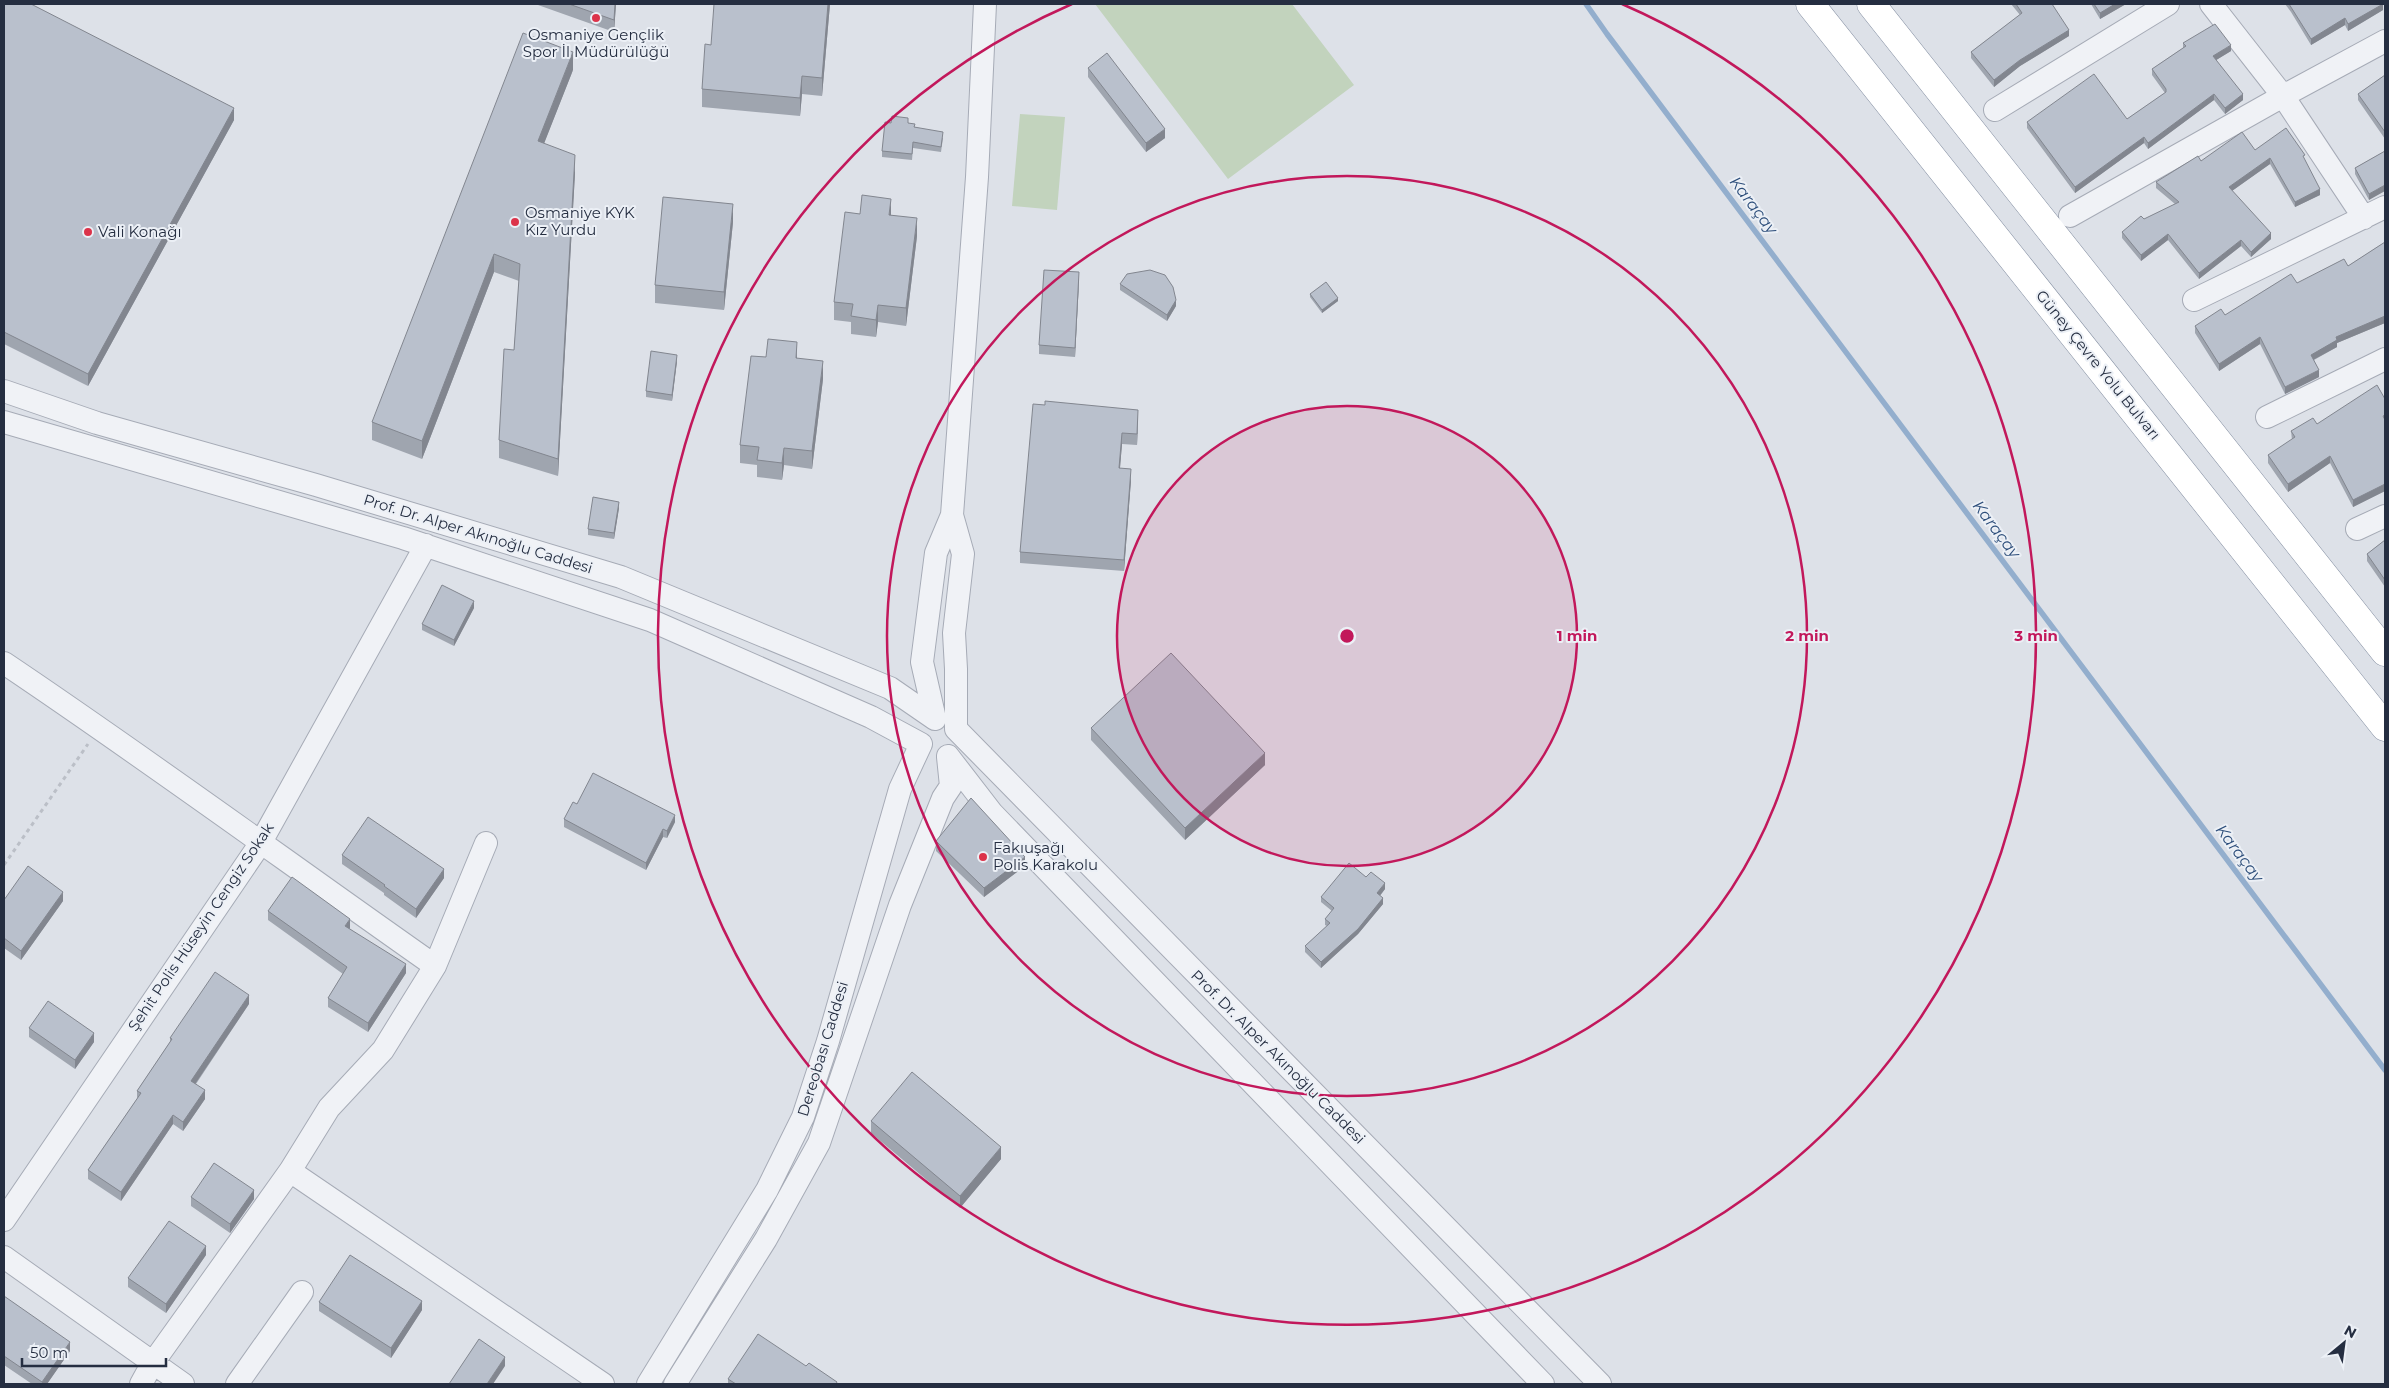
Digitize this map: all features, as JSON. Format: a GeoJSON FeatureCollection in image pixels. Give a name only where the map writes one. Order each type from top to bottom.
{"type":"FeatureCollection","features":[{"type":"Feature","properties":{"kind":"highway","name":"Güney Çevre Yolu Bulvarı"},"geometry":{"type":"LineString","coordinates":[[1810,4],[2385,727]]}},
{"type":"Feature","properties":{"kind":"highway"},"geometry":{"type":"LineString","coordinates":[[1871,4],[2385,652]]}},
{"type":"Feature","properties":{"kind":"street"},"geometry":{"type":"LineString","coordinates":[[935,719],[922,662],[936,553],[952,515],[977,177],[985,4]]}},
{"type":"Feature","properties":{"kind":"street"},"geometry":{"type":"LineString","coordinates":[[1994,110],[2168,4]]}},
{"type":"Feature","properties":{"kind":"street"},"geometry":{"type":"LineString","coordinates":[[2211,4],[2283,96],[2364,218]]}},
{"type":"Feature","properties":{"kind":"street"},"geometry":{"type":"LineString","coordinates":[[2070,216],[2385,41]]}},
{"type":"Feature","properties":{"kind":"street"},"geometry":{"type":"LineString","coordinates":[[2194,300],[2385,207]]}},
{"type":"Feature","properties":{"kind":"street"},"geometry":{"type":"LineString","coordinates":[[2267,417],[2385,359]]}},
{"type":"Feature","properties":{"kind":"street","name":"Prof. Dr. Alper Akınoğlu Caddesi"},"geometry":{"type":"LineString","coordinates":[[4,392],[97,423],[316,485],[621,576],[890,688],[935,719],[947,721],[1600,1384]]}},
{"type":"Feature","properties":{"kind":"street","name":"Prof. Dr. Alper Akınoğlu Caddesi"},"geometry":{"type":"LineString","coordinates":[[4,422],[426,545],[650,620],[897,731],[917,753],[924,750],[935,757],[948,756]]}},
{"type":"Feature","properties":{"kind":"street"},"geometry":{"type":"LineString","coordinates":[[952,515],[963,554],[954,633],[956,729],[958,741],[948,756],[951,786],[964,787],[976,793]]}},
{"type":"Feature","properties":{"kind":"street"},"geometry":{"type":"LineString","coordinates":[[2357,529],[2385,516]]}},
{"type":"Feature","properties":{"kind":"street","name":"Şehit Polis Hüseyin Cengiz Sokak"},"geometry":{"type":"LineString","coordinates":[[4,1220],[260,844],[426,545]]}},
{"type":"Feature","properties":{"kind":"street"},"geometry":{"type":"LineString","coordinates":[[4,664],[100,727],[260,844],[436,966]]}},
{"type":"Feature","properties":{"kind":"street"},"geometry":{"type":"LineString","coordinates":[[890,688],[924,669]]}},
{"type":"Feature","properties":{"kind":"street","name":"Dereobası Caddesi"},"geometry":{"type":"LineString","coordinates":[[652,1378],[767,1190],[803,1116],[828,1041],[900,789],[917,753],[924,726],[935,719]]}},
{"type":"Feature","properties":{"kind":"street"},"geometry":{"type":"LineString","coordinates":[[948,756],[998,820],[1543,1384]]}},
{"type":"Feature","properties":{"kind":"street","name":"Dereobası Caddesi"},"geometry":{"type":"LineString","coordinates":[[676,1384],[766,1239],[819,1143],[900,905],[942,798],[951,786]]}},
{"type":"Feature","properties":{"kind":"street"},"geometry":{"type":"LineString","coordinates":[[141,1384],[152,1364],[290,1171],[329,1108],[382,1050],[436,966],[486,842]]}},
{"type":"Feature","properties":{"kind":"street"},"geometry":{"type":"LineString","coordinates":[[290,1171],[603,1384]]}},
{"type":"Feature","properties":{"kind":"street"},"geometry":{"type":"LineString","coordinates":[[4,1257],[152,1364],[183,1384]]}},
{"type":"Feature","properties":{"kind":"street"},"geometry":{"type":"LineString","coordinates":[[237,1384],[302,1292]]}},
{"type":"Feature","properties":{"kind":"street"},"geometry":{"type":"LineString","coordinates":[[652,1378],[676,1384]]}},
{"type":"Feature","properties":{"kind":"path"},"geometry":{"type":"LineString","coordinates":[[4,865],[100,727]]}},
{"type":"Feature","properties":{"kind":"green space"},"geometry":{"type":"Polygon","coordinates":[[[1095,4],[1292,4],[1354,85],[1228,179],[1095,4]]]}},
{"type":"Feature","properties":{"kind":"green space"},"geometry":{"type":"Polygon","coordinates":[[[1020,114],[1065,117],[1057,210],[1012,206],[1020,114]]]}},
{"type":"Feature","properties":{"kind":"building","name":"Vali Konağı"},"geometry":{"type":"Polygon","coordinates":[[[4,4],[31,4],[234,108],[88,374],[4,332],[4,4]]]}},
{"type":"Feature","properties":{"kind":"building"},"geometry":{"type":"Polygon","coordinates":[[[569,4],[615,4],[614,20],[569,4]]]}},
{"type":"Feature","properties":{"kind":"building"},"geometry":{"type":"Polygon","coordinates":[[[714,4],[828,4],[822,78],[802,76],[800,98],[702,89],[705,44],[711,45],[714,4]]]}},
{"type":"Feature","properties":{"kind":"building"},"geometry":{"type":"Polygon","coordinates":[[[2016,4],[2052,4],[2069,30],[2020,60],[1994,80],[1971,52],[2022,13],[2016,4]]]}},
{"type":"Feature","properties":{"kind":"building"},"geometry":{"type":"Polygon","coordinates":[[[2094,4],[2115,4],[2100,13],[2094,4]]]}},
{"type":"Feature","properties":{"kind":"building"},"geometry":{"type":"Polygon","coordinates":[[[2289,4],[2383,4],[2348,24],[2345,18],[2311,39],[2289,4]]]}},
{"type":"Feature","properties":{"kind":"building"},"geometry":{"type":"Polygon","coordinates":[[[2215,24],[2231,45],[2213,56],[2243,94],[2225,108],[2214,94],[2148,143],[2144,137],[2075,187],[2027,122],[2094,74],[2127,119],[2166,92],[2166,89],[2152,69],[2186,46],[2183,43],[2215,24]]]}},
{"type":"Feature","properties":{"kind":"building","name":"Osmaniye KYK Kız Yurdu"},"geometry":{"type":"Polygon","coordinates":[[[523,33],[573,52],[538,141],[575,155],[558,459],[499,440],[504,349],[514,350],[520,264],[494,254],[422,441],[372,422],[523,33]]]}},
{"type":"Feature","properties":{"kind":"building"},"geometry":{"type":"Polygon","coordinates":[[[1107,53],[1165,129],[1146,143],[1088,68],[1107,53]]]}},
{"type":"Feature","properties":{"kind":"building"},"geometry":{"type":"Polygon","coordinates":[[[2385,75],[2385,132],[2358,94],[2385,75]]]}},
{"type":"Feature","properties":{"kind":"building"},"geometry":{"type":"Polygon","coordinates":[[[892,116],[908,118],[908,123],[915,124],[914,127],[943,132],[941,147],[913,142],[912,154],[882,151],[885,122],[891,123],[892,116]]]}},
{"type":"Feature","properties":{"kind":"building"},"geometry":{"type":"Polygon","coordinates":[[[2286,128],[2305,155],[2303,156],[2320,189],[2295,202],[2270,158],[2229,187],[2271,233],[2251,252],[2241,240],[2199,273],[2168,234],[2141,255],[2122,232],[2141,216],[2144,219],[2179,202],[2156,182],[2198,156],[2201,161],[2242,132],[2255,150],[2286,128]]]}},
{"type":"Feature","properties":{"kind":"building"},"geometry":{"type":"Polygon","coordinates":[[[2385,151],[2385,185],[2369,194],[2355,168],[2385,151]]]}},
{"type":"Feature","properties":{"kind":"building"},"geometry":{"type":"Polygon","coordinates":[[[862,195],[891,199],[889,215],[917,218],[906,308],[878,305],[876,320],[851,316],[853,304],[834,302],[845,212],[860,214],[862,195]]]}},
{"type":"Feature","properties":{"kind":"building"},"geometry":{"type":"Polygon","coordinates":[[[663,197],[733,204],[724,292],[655,285],[663,197]]]}},
{"type":"Feature","properties":{"kind":"building"},"geometry":{"type":"Polygon","coordinates":[[[2385,242],[2385,316],[2336,337],[2337,340],[2311,355],[2319,370],[2285,387],[2260,337],[2219,364],[2195,326],[2221,309],[2225,315],[2291,274],[2297,283],[2344,259],[2348,266],[2385,242]]]}},
{"type":"Feature","properties":{"kind":"building"},"geometry":{"type":"Polygon","coordinates":[[[1044,270],[1079,272],[1075,348],[1039,345],[1044,270]]]}},
{"type":"Feature","properties":{"kind":"building"},"geometry":{"type":"Polygon","coordinates":[[[1150,270],[1165,275],[1173,287],[1176,300],[1167,315],[1120,284],[1127,274],[1150,270]]]}},
{"type":"Feature","properties":{"kind":"building"},"geometry":{"type":"Polygon","coordinates":[[[1326,282],[1338,298],[1322,310],[1310,294],[1326,282]]]}},
{"type":"Feature","properties":{"kind":"building"},"geometry":{"type":"Polygon","coordinates":[[[768,339],[797,342],[796,358],[823,361],[812,451],[784,448],[782,463],[757,460],[759,447],[740,445],[751,356],[766,357],[768,339]]]}},
{"type":"Feature","properties":{"kind":"building"},"geometry":{"type":"Polygon","coordinates":[[[651,351],[677,355],[672,395],[646,391],[651,351]]]}},
{"type":"Feature","properties":{"kind":"building"},"geometry":{"type":"Polygon","coordinates":[[[2377,385],[2385,399],[2385,415],[2383,416],[2385,420],[2385,484],[2353,500],[2330,456],[2288,484],[2268,455],[2295,437],[2291,431],[2313,418],[2317,424],[2377,385]]]}},
{"type":"Feature","properties":{"kind":"building"},"geometry":{"type":"Polygon","coordinates":[[[1045,401],[1138,410],[1137,434],[1122,433],[1119,468],[1131,469],[1124,560],[1020,552],[1033,404],[1045,405],[1045,401]]]}},
{"type":"Feature","properties":{"kind":"building"},"geometry":{"type":"Polygon","coordinates":[[[593,497],[619,502],[614,533],[588,529],[593,497]]]}},
{"type":"Feature","properties":{"kind":"building"},"geometry":{"type":"Polygon","coordinates":[[[2385,540],[2385,580],[2367,554],[2385,540]]]}},
{"type":"Feature","properties":{"kind":"building"},"geometry":{"type":"Polygon","coordinates":[[[442,585],[474,601],[454,640],[422,624],[442,585]]]}},
{"type":"Feature","properties":{"kind":"building"},"geometry":{"type":"Polygon","coordinates":[[[1171,653],[1265,753],[1185,828],[1091,728],[1171,653]]]}},
{"type":"Feature","properties":{"kind":"building"},"geometry":{"type":"Polygon","coordinates":[[[593,773],[675,815],[667,831],[663,829],[646,863],[564,819],[573,802],[577,804],[593,773]]]}},
{"type":"Feature","properties":{"kind":"building","name":"Fakıuşağı Polis Karakolu"},"geometry":{"type":"Polygon","coordinates":[[[971,798],[1025,857],[984,888],[936,841],[971,798]]]}},
{"type":"Feature","properties":{"kind":"building"},"geometry":{"type":"Polygon","coordinates":[[[368,817],[444,869],[416,909],[342,855],[368,817]]]}},
{"type":"Feature","properties":{"kind":"building"},"geometry":{"type":"Polygon","coordinates":[[[1349,863],[1366,877],[1371,872],[1385,883],[1377,893],[1383,898],[1358,929],[1321,962],[1305,946],[1330,923],[1325,919],[1334,908],[1321,897],[1349,863]]]}},
{"type":"Feature","properties":{"kind":"building"},"geometry":{"type":"Polygon","coordinates":[[[28,866],[63,892],[21,951],[4,938],[4,900],[28,866]]]}},
{"type":"Feature","properties":{"kind":"building"},"geometry":{"type":"Polygon","coordinates":[[[292,877],[350,919],[345,926],[406,964],[368,1023],[328,998],[347,967],[268,911],[292,877]]]}},
{"type":"Feature","properties":{"kind":"building"},"geometry":{"type":"Polygon","coordinates":[[[215,972],[249,995],[191,1081],[205,1090],[183,1122],[173,1115],[121,1192],[88,1170],[141,1093],[137,1091],[215,972]]]}},
{"type":"Feature","properties":{"kind":"building"},"geometry":{"type":"Polygon","coordinates":[[[48,1001],[94,1033],[75,1060],[29,1028],[48,1001]]]}},
{"type":"Feature","properties":{"kind":"building"},"geometry":{"type":"Polygon","coordinates":[[[912,1072],[1001,1147],[960,1196],[871,1121],[912,1072]]]}},
{"type":"Feature","properties":{"kind":"building"},"geometry":{"type":"Polygon","coordinates":[[[214,1163],[254,1190],[230,1224],[191,1197],[214,1163]]]}},
{"type":"Feature","properties":{"kind":"building"},"geometry":{"type":"Polygon","coordinates":[[[169,1221],[206,1246],[166,1304],[128,1278],[169,1221]]]}},
{"type":"Feature","properties":{"kind":"building"},"geometry":{"type":"Polygon","coordinates":[[[350,1255],[422,1301],[391,1348],[319,1302],[350,1255]]]}},
{"type":"Feature","properties":{"kind":"building"},"geometry":{"type":"Polygon","coordinates":[[[4,1296],[70,1342],[42,1382],[4,1356],[4,1296]]]}},
{"type":"Feature","properties":{"kind":"building"},"geometry":{"type":"Polygon","coordinates":[[[758,1334],[806,1366],[809,1363],[837,1382],[836,1384],[736,1384],[728,1379],[758,1334]]]}},
{"type":"Feature","properties":{"kind":"building"},"geometry":{"type":"Polygon","coordinates":[[[479,1339],[505,1357],[487,1384],[449,1384],[479,1339]]]}},
{"type":"Feature","properties":{"kind":"waterway","name":"Karaçay"},"geometry":{"type":"LineString","coordinates":[[1586,4],[2385,1070]]}},
{"type":"Feature","properties":{"kind":"place","name":"Osmaniye Gençlik Spor İl Müdürülüğü"},"geometry":{"type":"Point","coordinates":[596,18]}},
{"type":"Feature","properties":{"kind":"place","name":"Osmaniye KYK Kız Yurdu"},"geometry":{"type":"Point","coordinates":[515,222]}},
{"type":"Feature","properties":{"kind":"place","name":"Vali Konağı"},"geometry":{"type":"Point","coordinates":[88,232]}},
{"type":"Feature","properties":{"kind":"place","name":"Fakıuşağı Polis Karakolu"},"geometry":{"type":"Point","coordinates":[983,857]}}]}
